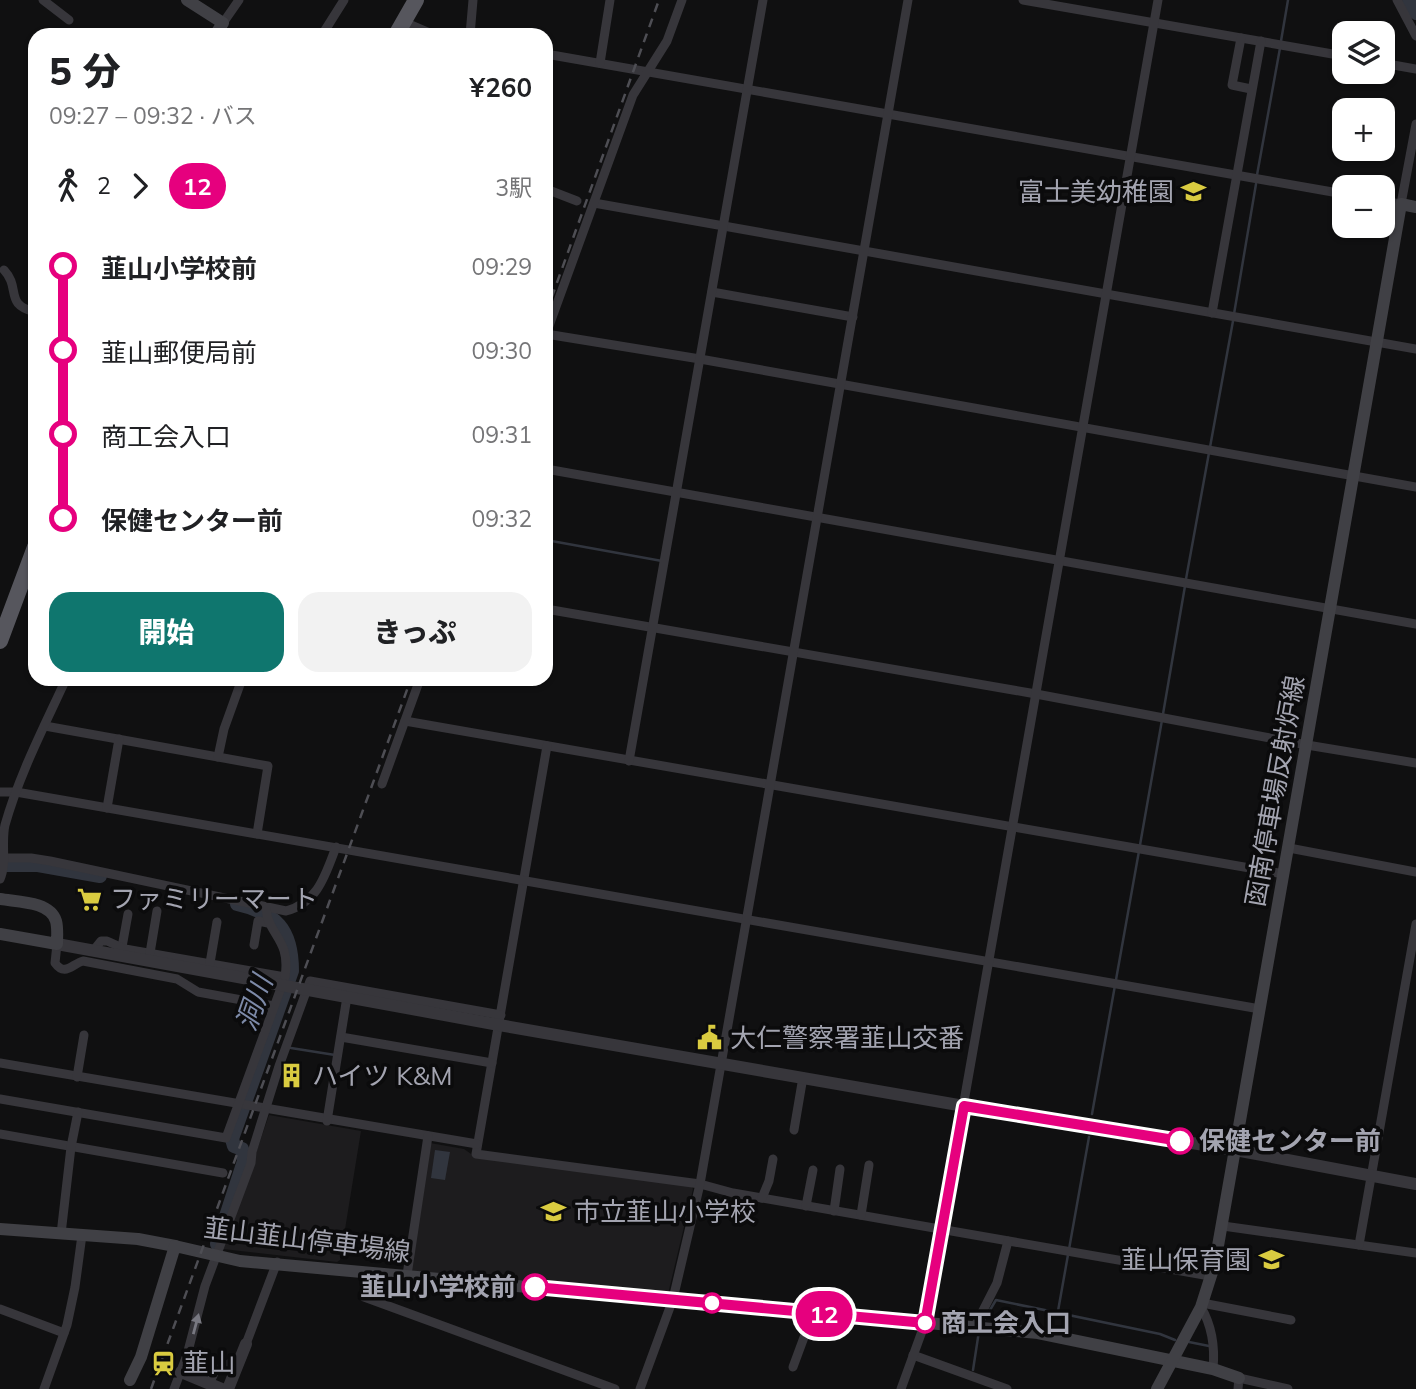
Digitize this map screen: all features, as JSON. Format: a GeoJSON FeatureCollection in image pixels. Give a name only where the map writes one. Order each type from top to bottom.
{"type":"FeatureCollection","features":[{"type":"Feature","properties":{"kind":"highway"},"geometry":{"type":"LineString","coordinates":[[401,28],[416,0]]}},
{"type":"Feature","properties":{"kind":"highway"},"geometry":{"type":"LineString","coordinates":[[0,641],[28,566]]}},
{"type":"Feature","properties":{"kind":"main road"},"geometry":{"type":"LineString","coordinates":[[187,0],[223,23],[220,28]]}},
{"type":"Feature","properties":{"kind":"main road"},"geometry":{"type":"LineString","coordinates":[[1401,204],[1416,207]]}},
{"type":"Feature","properties":{"kind":"main road","name":"函南停車場反射炉線"},"geometry":{"type":"LineString","coordinates":[[1157,1389],[1202,1305],[1223,1226],[1401,204]]}},
{"type":"Feature","properties":{"kind":"main road"},"geometry":{"type":"LineString","coordinates":[[0,899],[39,905],[50,912],[56,919],[57,944],[0,934]]}},
{"type":"Feature","properties":{"kind":"main road"},"geometry":{"type":"LineString","coordinates":[[0,1230],[138,1239],[175,1246]]}},
{"type":"Feature","properties":{"kind":"main road","name":"韮山韮山停車場線"},"geometry":{"type":"LineString","coordinates":[[130,1384],[175,1246],[240,1261],[277,1262],[1038,1334],[1213,1369],[1239,1383]]}},
{"type":"Feature","properties":{"kind":"street"},"geometry":{"type":"LineString","coordinates":[[43,0],[69,20]]}},
{"type":"Feature","properties":{"kind":"street"},"geometry":{"type":"LineString","coordinates":[[223,23],[239,0]]}},
{"type":"Feature","properties":{"kind":"street"},"geometry":{"type":"LineString","coordinates":[[326,28],[344,0]]}},
{"type":"Feature","properties":{"kind":"street"},"geometry":{"type":"LineString","coordinates":[[471,28],[473,0]]}},
{"type":"Feature","properties":{"kind":"street"},"geometry":{"type":"LineString","coordinates":[[600,63],[610,0]]}},
{"type":"Feature","properties":{"kind":"street"},"geometry":{"type":"LineString","coordinates":[[553,315],[633,95],[667,41],[682,0]]}},
{"type":"Feature","properties":{"kind":"street"},"geometry":{"type":"LineString","coordinates":[[629,761],[763,0]]}},
{"type":"Feature","properties":{"kind":"street"},"geometry":{"type":"LineString","coordinates":[[640,1389],[673,1299],[701,1184],[908,0]]}},
{"type":"Feature","properties":{"kind":"street"},"geometry":{"type":"LineString","coordinates":[[1023,0],[1332,54]]}},
{"type":"Feature","properties":{"kind":"street"},"geometry":{"type":"LineString","coordinates":[[901,1389],[925,1323],[1158,0]]}},
{"type":"Feature","properties":{"kind":"street"},"geometry":{"type":"LineString","coordinates":[[1397,0],[1416,36]]}},
{"type":"Feature","properties":{"kind":"street"},"geometry":{"type":"LineString","coordinates":[[1241,37],[1232,85],[1251,89]]}},
{"type":"Feature","properties":{"kind":"street"},"geometry":{"type":"LineString","coordinates":[[1212,313],[1261,41]]}},
{"type":"Feature","properties":{"kind":"street"},"geometry":{"type":"LineString","coordinates":[[553,55],[1332,192]]}},
{"type":"Feature","properties":{"kind":"street"},"geometry":{"type":"LineString","coordinates":[[1395,65],[1416,69]]}},
{"type":"Feature","properties":{"kind":"street"},"geometry":{"type":"LineString","coordinates":[[1395,203],[1401,204],[1416,124]]}},
{"type":"Feature","properties":{"kind":"street"},"geometry":{"type":"LineString","coordinates":[[553,192],[577,201]]}},
{"type":"Feature","properties":{"kind":"street"},"geometry":{"type":"LineString","coordinates":[[594,203],[1416,349]]}},
{"type":"Feature","properties":{"kind":"street"},"geometry":{"type":"LineString","coordinates":[[4,270],[11,280],[16,302],[22,309],[28,310]]}},
{"type":"Feature","properties":{"kind":"street"},"geometry":{"type":"LineString","coordinates":[[712,292],[853,317]]}},
{"type":"Feature","properties":{"kind":"street"},"geometry":{"type":"LineString","coordinates":[[553,335],[1416,487]]}},
{"type":"Feature","properties":{"kind":"street"},"geometry":{"type":"LineString","coordinates":[[553,470],[1416,624]]}},
{"type":"Feature","properties":{"kind":"street"},"geometry":{"type":"LineString","coordinates":[[553,610],[1416,763]]}},
{"type":"Feature","properties":{"kind":"street"},"geometry":{"type":"LineString","coordinates":[[1,875],[5,827],[16,792],[63,686]]}},
{"type":"Feature","properties":{"kind":"street"},"geometry":{"type":"LineString","coordinates":[[218,757],[224,729],[239,686]]}},
{"type":"Feature","properties":{"kind":"street"},"geometry":{"type":"LineString","coordinates":[[382,784],[417,686]]}},
{"type":"Feature","properties":{"kind":"street"},"geometry":{"type":"LineString","coordinates":[[405,720],[769,786],[1284,874]]}},
{"type":"Feature","properties":{"kind":"street"},"geometry":{"type":"LineString","coordinates":[[45,726],[268,766],[257,834]]}},
{"type":"Feature","properties":{"kind":"street"},"geometry":{"type":"LineString","coordinates":[[107,808],[119,739]]}},
{"type":"Feature","properties":{"kind":"street"},"geometry":{"type":"LineString","coordinates":[[547,746],[476,1154],[701,1184],[733,1193],[1210,1276]]}},
{"type":"Feature","properties":{"kind":"street"},"geometry":{"type":"LineString","coordinates":[[0,792],[16,792],[336,847],[1260,1009]]}},
{"type":"Feature","properties":{"kind":"street"},"geometry":{"type":"LineString","coordinates":[[2,859],[31,858],[50,861],[286,911],[307,902],[318,891],[336,847]]}},
{"type":"Feature","properties":{"kind":"street"},"geometry":{"type":"LineString","coordinates":[[1289,848],[1416,872]]}},
{"type":"Feature","properties":{"kind":"street"},"geometry":{"type":"LineString","coordinates":[[0,1099],[226,1138],[243,1106],[285,977],[283,943],[267,921],[266,908]]}},
{"type":"Feature","properties":{"kind":"street"},"geometry":{"type":"LineString","coordinates":[[150,953],[157,911]]}},
{"type":"Feature","properties":{"kind":"street"},"geometry":{"type":"LineString","coordinates":[[117,951],[128,914]]}},
{"type":"Feature","properties":{"kind":"street"},"geometry":{"type":"LineString","coordinates":[[254,946],[258,921],[267,921]]}},
{"type":"Feature","properties":{"kind":"street"},"geometry":{"type":"LineString","coordinates":[[210,963],[217,922]]}},
{"type":"Feature","properties":{"kind":"street"},"geometry":{"type":"LineString","coordinates":[[1359,1245],[1416,924]]}},
{"type":"Feature","properties":{"kind":"street"},"geometry":{"type":"LineString","coordinates":[[274,1006],[198,992],[182,981],[110,965],[83,961],[69,970],[64,970],[55,963],[57,944],[93,951],[150,953],[285,977]]}},
{"type":"Feature","properties":{"kind":"street"},"geometry":{"type":"LineString","coordinates":[[117,951],[468,1019],[500,1020]]}},
{"type":"Feature","properties":{"kind":"street"},"geometry":{"type":"LineString","coordinates":[[174,1389],[196,1325],[205,1286],[251,1163],[252,1152],[310,981],[803,1077],[1235,1150],[1416,1184]]}},
{"type":"Feature","properties":{"kind":"street"},"geometry":{"type":"LineString","coordinates":[[305,996],[461,1024],[468,1019]]}},
{"type":"Feature","properties":{"kind":"street"},"geometry":{"type":"LineString","coordinates":[[327,1121],[346,1003]]}},
{"type":"Feature","properties":{"kind":"street"},"geometry":{"type":"LineString","coordinates":[[77,1077],[84,1035]]}},
{"type":"Feature","properties":{"kind":"street"},"geometry":{"type":"LineString","coordinates":[[341,1037],[492,1063]]}},
{"type":"Feature","properties":{"kind":"street"},"geometry":{"type":"LineString","coordinates":[[0,1063],[327,1121],[477,1144]]}},
{"type":"Feature","properties":{"kind":"street"},"geometry":{"type":"LineString","coordinates":[[794,1130],[803,1077]]}},
{"type":"Feature","properties":{"kind":"street"},"geometry":{"type":"LineString","coordinates":[[61,1234],[71,1147],[78,1112]]}},
{"type":"Feature","properties":{"kind":"street"},"geometry":{"type":"LineString","coordinates":[[0,1134],[223,1173]]}},
{"type":"Feature","properties":{"kind":"street"},"geometry":{"type":"LineString","coordinates":[[407,1275],[428,1136]]}},
{"type":"Feature","properties":{"kind":"street"},"geometry":{"type":"LineString","coordinates":[[762,1198],[774,1159]]}},
{"type":"Feature","properties":{"kind":"street"},"geometry":{"type":"LineString","coordinates":[[861,1215],[869,1165]]}},
{"type":"Feature","properties":{"kind":"street"},"geometry":{"type":"LineString","coordinates":[[834,1211],[840,1169]]}},
{"type":"Feature","properties":{"kind":"street"},"geometry":{"type":"LineString","coordinates":[[806,1206],[813,1170]]}},
{"type":"Feature","properties":{"kind":"street"},"geometry":{"type":"LineString","coordinates":[[1223,1226],[1416,1253]]}},
{"type":"Feature","properties":{"kind":"street"},"geometry":{"type":"LineString","coordinates":[[44,1389],[64,1333],[75,1287],[82,1236]]}},
{"type":"Feature","properties":{"kind":"street"},"geometry":{"type":"LineString","coordinates":[[974,1328],[997,1283],[1008,1241]]}},
{"type":"Feature","properties":{"kind":"street"},"geometry":{"type":"LineString","coordinates":[[228,1389],[277,1262]]}},
{"type":"Feature","properties":{"kind":"street"},"geometry":{"type":"LineString","coordinates":[[363,1297],[615,1389]]}},
{"type":"Feature","properties":{"kind":"street"},"geometry":{"type":"LineString","coordinates":[[1213,1369],[1213,1342],[1202,1305],[1291,1320]]}},
{"type":"Feature","properties":{"kind":"street"},"geometry":{"type":"LineString","coordinates":[[0,1309],[64,1333]]}},
{"type":"Feature","properties":{"kind":"street"},"geometry":{"type":"LineString","coordinates":[[793,1367],[813,1313]]}},
{"type":"Feature","properties":{"kind":"street"},"geometry":{"type":"LineString","coordinates":[[209,1384],[215,1371],[244,1351]]}},
{"type":"Feature","properties":{"kind":"street"},"geometry":{"type":"LineString","coordinates":[[913,1355],[1007,1389]]}},
{"type":"Feature","properties":{"kind":"street"},"geometry":{"type":"LineString","coordinates":[[181,1373],[222,1389]]}},
{"type":"Feature","properties":{"kind":"street"},"geometry":{"type":"LineString","coordinates":[[1239,1383],[1288,1389]]}},
{"type":"Feature","properties":{"kind":"shaded area"},"geometry":{"type":"Polygon","coordinates":[[[269,1115],[361,1131],[340,1260],[337,1262],[223,1249],[269,1115]]]}},
{"type":"Feature","properties":{"kind":"shaded area","name":"市立韮山小学校"},"geometry":{"type":"Polygon","coordinates":[[[430,1143],[464,1149],[474,1156],[690,1182],[693,1189],[668,1294],[409,1272],[430,1143]]]}},
{"type":"Feature","properties":{"kind":"shaded area"},"geometry":{"type":"Polygon","coordinates":[[[435,1150],[450,1152],[445,1180],[431,1178],[435,1150]]]}},
{"type":"Feature","properties":{"kind":"waterway"},"geometry":{"type":"LineString","coordinates":[[1281,41],[1288,0]]}},
{"type":"Feature","properties":{"kind":"waterway"},"geometry":{"type":"LineString","coordinates":[[1409,0],[1416,13]]}},
{"type":"Feature","properties":{"kind":"waterway"},"geometry":{"type":"LineString","coordinates":[[1257,175],[1280,48]]}},
{"type":"Feature","properties":{"kind":"waterway"},"geometry":{"type":"LineString","coordinates":[[1234,314],[1256,184]]}},
{"type":"Feature","properties":{"kind":"waterway"},"geometry":{"type":"LineString","coordinates":[[1186,579],[1233,321]]}},
{"type":"Feature","properties":{"kind":"waterway"},"geometry":{"type":"LineString","coordinates":[[553,541],[662,561]]}},
{"type":"Feature","properties":{"kind":"waterway"},"geometry":{"type":"LineString","coordinates":[[1163,714],[1185,586]]}},
{"type":"Feature","properties":{"kind":"waterway"},"geometry":{"type":"LineString","coordinates":[[1140,845],[1162,720]]}},
{"type":"Feature","properties":{"kind":"waterway"},"geometry":{"type":"LineString","coordinates":[[1092,1114],[1139,851]]}},
{"type":"Feature","properties":{"kind":"waterway","name":"洞川"},"geometry":{"type":"LineString","coordinates":[[0,865],[38,865],[100,876]]}},
{"type":"Feature","properties":{"kind":"waterway","name":"洞川"},"geometry":{"type":"LineString","coordinates":[[217,1244],[244,1161],[242,1149],[234,1146],[232,1139],[292,971],[289,944],[279,925],[262,912],[237,904]]}},
{"type":"Feature","properties":{"kind":"waterway"},"geometry":{"type":"LineString","coordinates":[[291,1048],[335,1055]]}},
{"type":"Feature","properties":{"kind":"waterway"},"geometry":{"type":"LineString","coordinates":[[1058,1311],[1089,1137]]}},
{"type":"Feature","properties":{"kind":"waterway"},"geometry":{"type":"LineString","coordinates":[[981,1325],[996,1300],[1160,1334],[1175,1340]]}},
{"type":"Feature","properties":{"kind":"waterway"},"geometry":{"type":"LineString","coordinates":[[973,1370],[979,1331]]}},
{"type":"Feature","properties":{"kind":"waterway"},"geometry":{"type":"LineString","coordinates":[[1189,1342],[1209,1346]]}},
{"type":"Feature","properties":{"kind":"railway"},"geometry":{"type":"LineString","coordinates":[[553,294],[659,0]]}},
{"type":"Feature","properties":{"kind":"railway"},"geometry":{"type":"LineString","coordinates":[[151,1389],[408,686]]}},
{"type":"Feature","properties":{"kind":"bus line","name":"12"},"geometry":{"type":"LineString","coordinates":[[535,1287],[925,1323],[964,1106],[1180,1141]]}},
{"type":"Feature","properties":{"kind":"place","name":"富士美幼稚園"},"geometry":{"type":"Point","coordinates":[1194,192]}},
{"type":"Feature","properties":{"kind":"place","name":"ファミリーマート"},"geometry":{"type":"Point","coordinates":[90,899]}},
{"type":"Feature","properties":{"kind":"place","name":"大仁警察署韮山交番"},"geometry":{"type":"Point","coordinates":[710,1038]}},
{"type":"Feature","properties":{"kind":"place","name":"ハイツ K&M"},"geometry":{"type":"Point","coordinates":[292,1076]}},
{"type":"Feature","properties":{"kind":"place","name":"保健センター前"},"geometry":{"type":"Point","coordinates":[1180,1141]}},
{"type":"Feature","properties":{"kind":"place","name":"市立韮山小学校"},"geometry":{"type":"Point","coordinates":[554,1212]}},
{"type":"Feature","properties":{"kind":"place","name":"韮山保育園"},"geometry":{"type":"Point","coordinates":[1271,1260]}},
{"type":"Feature","properties":{"kind":"place","name":"韮山小学校前"},"geometry":{"type":"Point","coordinates":[535,1287]}},
{"type":"Feature","properties":{"kind":"place","name":"商工会入口"},"geometry":{"type":"Point","coordinates":[925,1323]}},
{"type":"Feature","properties":{"kind":"place","name":"韮山"},"geometry":{"type":"Point","coordinates":[163,1363]}}]}
